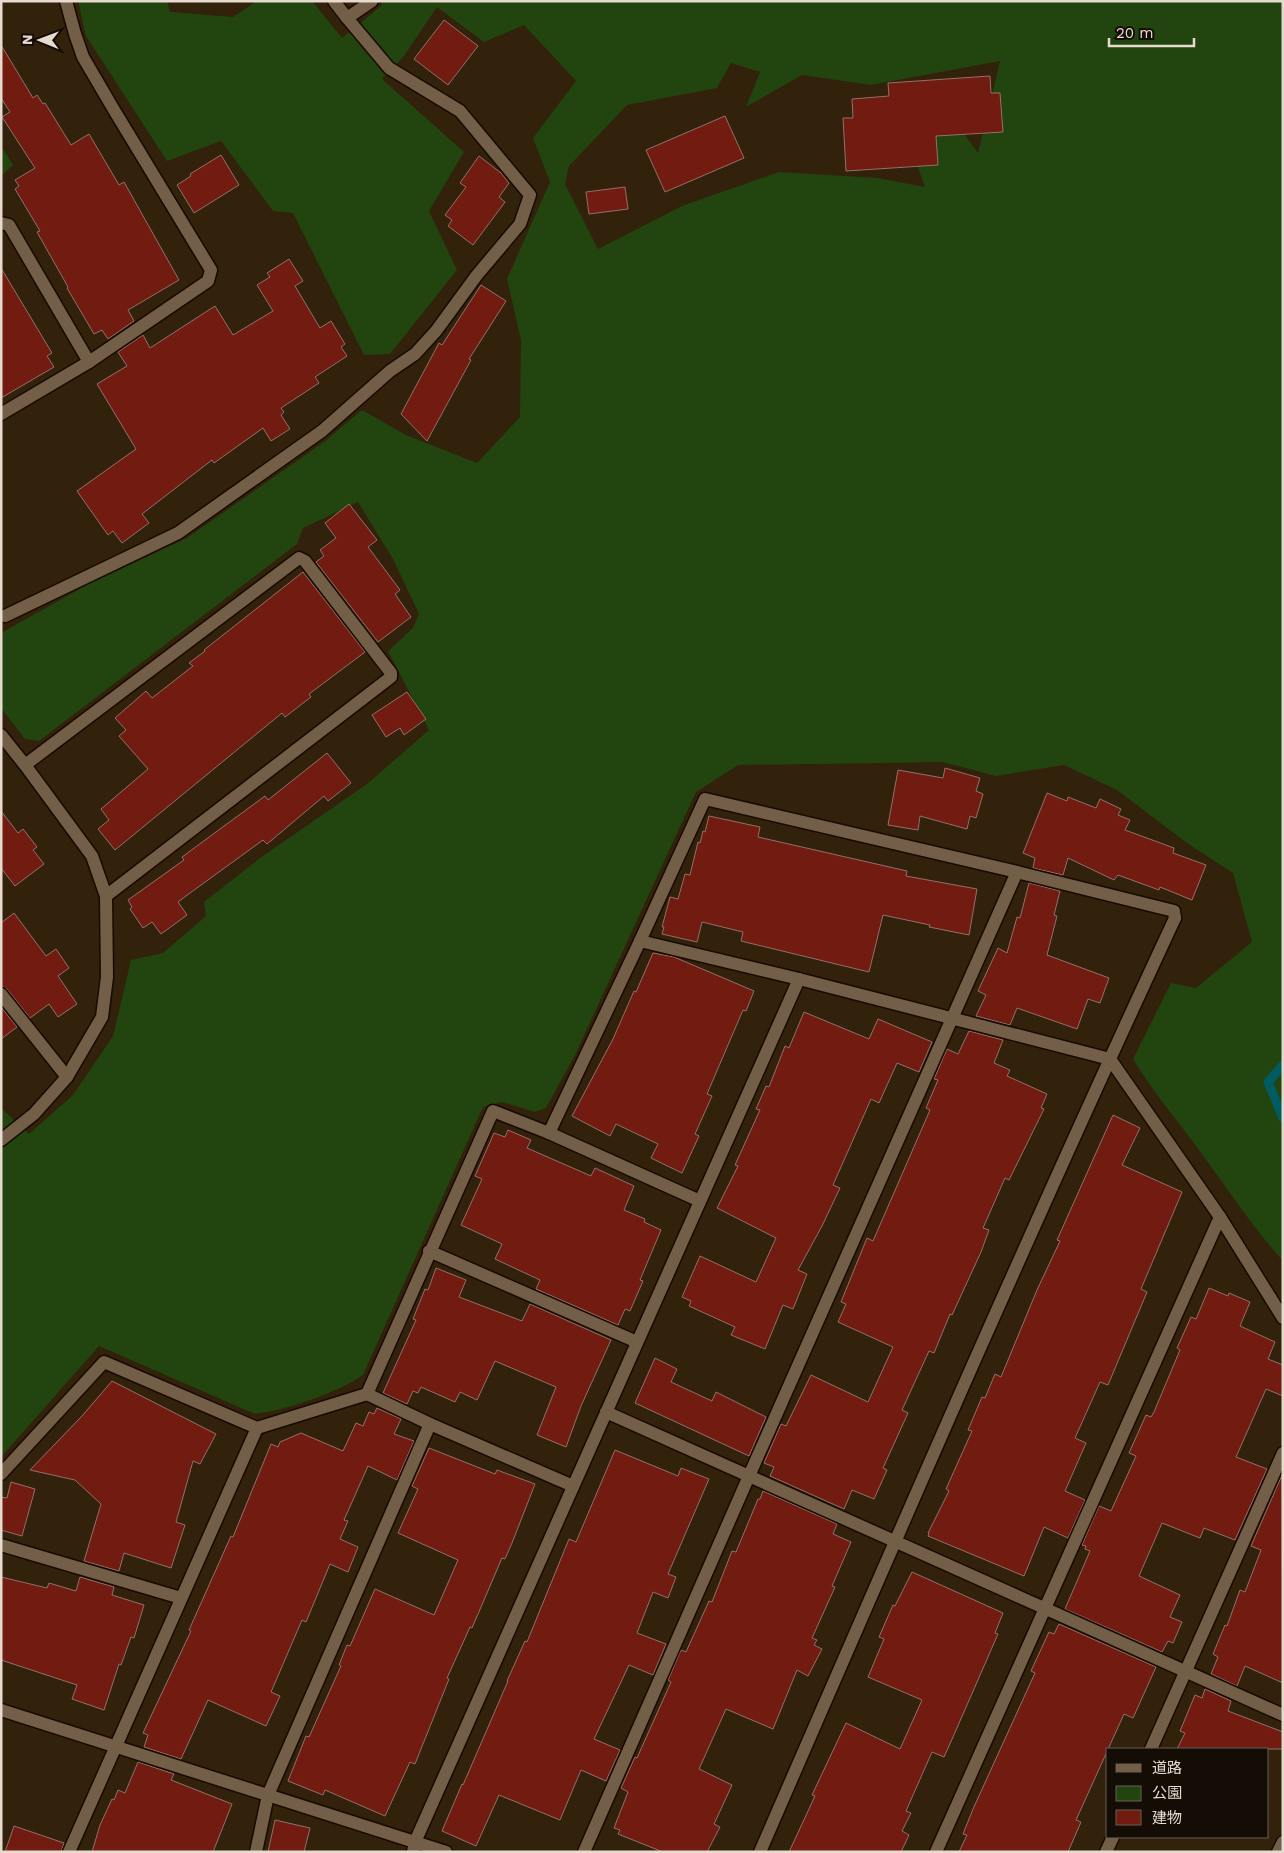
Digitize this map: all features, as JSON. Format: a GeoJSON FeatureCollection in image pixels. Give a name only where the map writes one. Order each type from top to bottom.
{"type":"FeatureCollection","features":[{"type":"Feature","properties":{"kind":"street"},"geometry":{"type":"LineString","coordinates":[[1,414],[89,362],[208,281],[211,270],[83,56],[66,1]]}},
{"type":"Feature","properties":{"kind":"street"},"geometry":{"type":"LineString","coordinates":[[5,616],[178,532],[322,431],[390,371],[415,354],[436,331],[477,275],[520,224],[530,195],[460,111],[389,68],[334,1]]}},
{"type":"Feature","properties":{"kind":"street"},"geometry":{"type":"LineString","coordinates":[[347,18],[372,1]]}},
{"type":"Feature","properties":{"kind":"street"},"geometry":{"type":"LineString","coordinates":[[1,223],[8,225],[89,362]]}},
{"type":"Feature","properties":{"kind":"street"},"geometry":{"type":"LineString","coordinates":[[25,765],[299,558],[305,560],[391,673],[391,677],[106,896]]}},
{"type":"Feature","properties":{"kind":"street"},"geometry":{"type":"LineString","coordinates":[[1,735],[92,856],[106,896],[107,977],[102,1018],[66,1076],[34,1114],[1,1140]]}},
{"type":"Feature","properties":{"kind":"street"},"geometry":{"type":"LineString","coordinates":[[549,1133],[705,799],[1174,911],[1175,918],[1110,1058],[895,1541],[760,1852]]}},
{"type":"Feature","properties":{"kind":"street"},"geometry":{"type":"LineString","coordinates":[[584,1852],[1017,872]]}},
{"type":"Feature","properties":{"kind":"street"},"geometry":{"type":"LineString","coordinates":[[640,941],[799,979],[1110,1058],[1220,1217],[1283,1318]]}},
{"type":"Feature","properties":{"kind":"street"},"geometry":{"type":"LineString","coordinates":[[414,1847],[799,979]]}},
{"type":"Feature","properties":{"kind":"street"},"geometry":{"type":"LineString","coordinates":[[1,994],[66,1076]]}},
{"type":"Feature","properties":{"kind":"street"},"geometry":{"type":"LineString","coordinates":[[367,1394],[429,1251],[493,1111],[549,1133],[700,1201]]}},
{"type":"Feature","properties":{"kind":"street"},"geometry":{"type":"LineString","coordinates":[[936,1852],[1220,1217]]}},
{"type":"Feature","properties":{"kind":"street"},"geometry":{"type":"LineString","coordinates":[[429,1251],[637,1342]]}},
{"type":"Feature","properties":{"kind":"street"},"geometry":{"type":"LineString","coordinates":[[1,1474],[104,1362],[257,1428],[367,1394],[430,1424],[573,1486]]}},
{"type":"Feature","properties":{"kind":"street"},"geometry":{"type":"LineString","coordinates":[[606,1412],[1283,1715]]}},
{"type":"Feature","properties":{"kind":"street"},"geometry":{"type":"LineString","coordinates":[[256,1852],[268,1795],[430,1424]]}},
{"type":"Feature","properties":{"kind":"street"},"geometry":{"type":"LineString","coordinates":[[69,1852],[257,1428]]}},
{"type":"Feature","properties":{"kind":"street"},"geometry":{"type":"LineString","coordinates":[[1151,1748],[1283,1453]]}},
{"type":"Feature","properties":{"kind":"street"},"geometry":{"type":"LineString","coordinates":[[1,1544],[181,1598]]}},
{"type":"Feature","properties":{"kind":"street"},"geometry":{"type":"LineString","coordinates":[[1,1710],[268,1795],[414,1847],[446,1852]]}},
{"type":"Feature","properties":{"kind":"street"},"geometry":{"type":"LineString","coordinates":[[1106,1852],[1113,1838]]}},
{"type":"Feature","properties":{"kind":"street"},"geometry":{"type":"LineString","coordinates":[[1278,1852],[1283,1842]]}},
{"type":"Feature","properties":{"kind":"green space"},"geometry":{"type":"Polygon","coordinates":[[[78,1],[167,1],[170,12],[233,17],[257,1],[312,1],[342,38],[381,6],[383,1],[1283,1],[1283,1261],[1248,1218],[1133,1059],[1171,983],[1196,988],[1252,942],[1233,873],[1187,843],[1117,790],[1064,765],[996,776],[943,762],[738,765],[696,792],[575,1055],[546,1108],[535,1112],[502,1102],[483,1107],[363,1375],[340,1388],[311,1400],[255,1414],[99,1346],[1,1457],[1,1108],[29,1134],[73,1095],[113,1036],[131,960],[163,953],[206,916],[204,902],[260,858],[367,784],[429,730],[388,651],[413,628],[419,614],[393,559],[358,502],[303,528],[297,544],[39,741],[25,739],[1,708],[1,633],[85,586],[187,538],[324,442],[362,410],[406,435],[477,463],[520,417],[521,340],[507,279],[550,182],[533,138],[576,81],[524,25],[484,42],[437,7],[404,56],[382,79],[464,152],[429,211],[457,270],[390,354],[364,355],[293,213],[273,211],[221,141],[167,161],[86,36],[78,1]],[[1000,61],[871,85],[802,75],[746,107],[760,72],[731,63],[717,88],[627,105],[569,166],[565,184],[598,249],[682,206],[779,172],[877,178],[925,187],[910,146],[929,131],[960,128],[978,153],[1000,61]]]}},
{"type":"Feature","properties":{"kind":"green space"},"geometry":{"type":"Polygon","coordinates":[[[1,146],[13,165],[1,176],[1,146]]]}},
{"type":"Feature","properties":{"kind":"building"},"geometry":{"type":"Polygon","coordinates":[[[444,20],[478,46],[448,85],[414,59],[444,20]]]}},
{"type":"Feature","properties":{"kind":"building"},"geometry":{"type":"Polygon","coordinates":[[[1,45],[33,98],[37,95],[43,104],[45,103],[71,145],[89,134],[119,185],[124,182],[179,280],[128,310],[134,321],[108,339],[102,330],[94,334],[37,232],[40,231],[15,189],[19,186],[15,180],[35,168],[2,117],[10,112],[1,98],[1,45]]]}},
{"type":"Feature","properties":{"kind":"building"},"geometry":{"type":"Polygon","coordinates":[[[990,76],[991,93],[1000,93],[1003,132],[936,136],[938,165],[846,171],[843,118],[853,118],[852,99],[889,96],[888,83],[990,76]]]}},
{"type":"Feature","properties":{"kind":"building"},"geometry":{"type":"Polygon","coordinates":[[[725,116],[744,158],[665,192],[646,150],[725,116]]]}},
{"type":"Feature","properties":{"kind":"building"},"geometry":{"type":"Polygon","coordinates":[[[221,155],[239,185],[194,213],[177,185],[191,176],[190,174],[221,155]]]}},
{"type":"Feature","properties":{"kind":"building"},"geometry":{"type":"Polygon","coordinates":[[[479,156],[501,173],[509,183],[499,197],[505,202],[473,245],[448,226],[452,220],[445,215],[466,187],[460,183],[479,156]]]}},
{"type":"Feature","properties":{"kind":"building"},"geometry":{"type":"Polygon","coordinates":[[[625,187],[628,209],[589,214],[586,192],[625,187]]]}},
{"type":"Feature","properties":{"kind":"building"},"geometry":{"type":"Polygon","coordinates":[[[289,259],[303,281],[295,286],[320,328],[331,321],[345,344],[341,347],[347,356],[315,377],[319,383],[281,408],[284,412],[281,415],[290,429],[271,441],[263,428],[214,463],[212,460],[142,514],[149,523],[122,543],[113,531],[108,535],[77,491],[136,449],[97,384],[127,366],[118,352],[143,335],[150,348],[215,306],[233,335],[273,311],[257,285],[270,277],[267,273],[289,259]]]}},
{"type":"Feature","properties":{"kind":"building"},"geometry":{"type":"Polygon","coordinates":[[[1,268],[52,353],[47,356],[54,367],[1,398],[1,268]]]}},
{"type":"Feature","properties":{"kind":"building"},"geometry":{"type":"Polygon","coordinates":[[[481,285],[506,301],[469,359],[471,360],[427,441],[401,414],[439,343],[442,345],[481,285]]]}},
{"type":"Feature","properties":{"kind":"building"},"geometry":{"type":"Polygon","coordinates":[[[349,504],[377,540],[368,547],[400,590],[395,594],[411,617],[378,642],[316,562],[324,556],[320,550],[336,538],[325,523],[349,504]]]}},
{"type":"Feature","properties":{"kind":"building"},"geometry":{"type":"Polygon","coordinates":[[[303,572],[365,652],[309,694],[311,697],[285,717],[282,713],[115,850],[98,829],[109,820],[101,809],[148,769],[119,736],[126,730],[115,718],[146,691],[152,698],[193,666],[189,663],[204,650],[303,572]]]}},
{"type":"Feature","properties":{"kind":"building"},"geometry":{"type":"Polygon","coordinates":[[[407,692],[426,719],[404,735],[400,728],[386,737],[372,715],[407,692]]]}},
{"type":"Feature","properties":{"kind":"building"},"geometry":{"type":"Polygon","coordinates":[[[327,753],[351,783],[328,801],[324,796],[267,844],[263,840],[178,902],[187,915],[161,934],[152,922],[143,928],[130,909],[132,907],[128,900],[184,860],[182,857],[265,796],[268,800],[327,753]]]}},
{"type":"Feature","properties":{"kind":"building"},"geometry":{"type":"Polygon","coordinates":[[[945,768],[980,778],[976,791],[983,794],[976,818],[970,816],[967,829],[920,816],[918,830],[888,825],[898,770],[943,778],[945,768]]]}},
{"type":"Feature","properties":{"kind":"building"},"geometry":{"type":"Polygon","coordinates":[[[1047,793],[1067,801],[1068,797],[1096,808],[1100,799],[1121,809],[1118,815],[1130,820],[1125,830],[1174,848],[1173,853],[1206,865],[1192,900],[1160,887],[1159,890],[1118,875],[1114,880],[1068,858],[1063,875],[1033,868],[1035,858],[1023,853],[1047,793]]]}},
{"type":"Feature","properties":{"kind":"building"},"geometry":{"type":"Polygon","coordinates":[[[1,811],[18,833],[23,829],[37,847],[33,850],[44,864],[15,886],[1,868],[1,811]]]}},
{"type":"Feature","properties":{"kind":"building"},"geometry":{"type":"Polygon","coordinates":[[[709,816],[760,827],[758,837],[907,871],[906,876],[977,889],[969,935],[883,915],[869,972],[741,941],[743,932],[702,922],[697,942],[662,934],[670,897],[678,899],[685,874],[690,875],[698,842],[700,843],[703,831],[705,832],[709,816]]]}},
{"type":"Feature","properties":{"kind":"building"},"geometry":{"type":"Polygon","coordinates":[[[1029,883],[1060,891],[1054,915],[1057,916],[1047,955],[1109,978],[1100,1003],[1088,999],[1077,1029],[1017,1008],[1010,1025],[976,1016],[986,995],[978,991],[998,948],[1007,953],[1017,917],[1020,918],[1029,883]]]}},
{"type":"Feature","properties":{"kind":"building"},"geometry":{"type":"Polygon","coordinates":[[[14,913],[46,956],[56,949],[69,968],[58,976],[77,1004],[58,1017],[49,1004],[30,1018],[7,989],[1,986],[1,923],[14,913]]]}},
{"type":"Feature","properties":{"kind":"building"},"geometry":{"type":"Polygon","coordinates":[[[653,953],[674,957],[754,991],[746,1011],[743,1010],[707,1094],[712,1096],[695,1134],[699,1136],[682,1173],[651,1158],[658,1144],[616,1124],[610,1136],[572,1116],[613,1039],[653,953]]]}},
{"type":"Feature","properties":{"kind":"building"},"geometry":{"type":"Polygon","coordinates":[[[1,1007],[17,1027],[1,1039],[1,1007]]]}},
{"type":"Feature","properties":{"kind":"building"},"geometry":{"type":"Polygon","coordinates":[[[804,1012],[869,1039],[878,1019],[932,1042],[919,1072],[897,1063],[879,1103],[871,1099],[833,1185],[840,1188],[798,1270],[807,1274],[793,1309],[783,1305],[765,1349],[731,1335],[735,1327],[689,1306],[691,1301],[682,1297],[700,1256],[756,1282],[776,1238],[717,1208],[738,1166],[735,1165],[760,1110],[756,1109],[766,1086],[769,1087],[785,1046],[789,1048],[804,1012]]]}},
{"type":"Feature","properties":{"kind":"building"},"geometry":{"type":"Polygon","coordinates":[[[969,1031],[1003,1040],[994,1063],[1010,1070],[1007,1076],[1047,1094],[1041,1108],[1044,1109],[1009,1180],[1005,1178],[983,1228],[989,1230],[981,1252],[952,1315],[950,1314],[934,1353],[929,1351],[902,1410],[908,1413],[883,1468],[887,1470],[874,1499],[852,1490],[844,1509],[770,1476],[774,1467],[764,1463],[781,1424],[786,1426],[811,1375],[868,1402],[893,1347],[838,1322],[846,1304],[841,1302],[867,1238],[873,1241],[930,1110],[926,1108],[938,1080],[934,1079],[947,1049],[958,1054],[969,1031]]]}},
{"type":"Feature","properties":{"kind":"building"},"geometry":{"type":"Polygon","coordinates":[[[1113,1115],[1140,1128],[1122,1165],[1182,1192],[1141,1289],[1147,1292],[1108,1385],[1100,1382],[1075,1438],[1086,1443],[1065,1491],[1085,1500],[1068,1538],[1044,1527],[1024,1576],[928,1536],[928,1533],[949,1491],[946,1489],[972,1431],[968,1430],[982,1397],[985,1398],[995,1374],[1001,1377],[1037,1290],[1060,1241],[1057,1240],[1113,1115]]]}},
{"type":"Feature","properties":{"kind":"building"},"geometry":{"type":"Polygon","coordinates":[[[508,1130],[531,1140],[527,1148],[591,1176],[595,1168],[634,1186],[624,1210],[645,1219],[644,1222],[661,1230],[640,1280],[643,1281],[630,1311],[625,1309],[618,1325],[536,1289],[540,1280],[495,1259],[502,1244],[461,1225],[482,1179],[475,1176],[494,1133],[505,1137],[508,1130]]]}},
{"type":"Feature","properties":{"kind":"building"},"geometry":{"type":"Polygon","coordinates":[[[436,1268],[466,1280],[459,1297],[522,1321],[530,1304],[611,1340],[581,1406],[566,1447],[537,1435],[556,1387],[495,1361],[477,1400],[460,1392],[455,1402],[421,1387],[418,1393],[413,1391],[407,1404],[383,1393],[416,1320],[413,1319],[425,1289],[428,1290],[436,1268]]]}},
{"type":"Feature","properties":{"kind":"building"},"geometry":{"type":"Polygon","coordinates":[[[1209,1288],[1228,1296],[1229,1293],[1250,1302],[1240,1326],[1275,1342],[1268,1359],[1283,1365],[1283,1396],[1266,1389],[1236,1457],[1267,1469],[1235,1540],[1204,1528],[1200,1538],[1162,1523],[1139,1576],[1180,1595],[1170,1617],[1182,1622],[1173,1643],[1168,1641],[1162,1652],[1065,1609],[1090,1551],[1085,1549],[1086,1546],[1082,1545],[1099,1506],[1111,1511],[1136,1456],[1129,1453],[1146,1415],[1151,1417],[1154,1412],[1180,1350],[1177,1348],[1191,1317],[1196,1319],[1209,1288]]]}},
{"type":"Feature","properties":{"kind":"building"},"geometry":{"type":"Polygon","coordinates":[[[655,1358],[677,1369],[671,1382],[712,1401],[716,1392],[766,1417],[749,1456],[635,1403],[655,1358]]]}},
{"type":"Feature","properties":{"kind":"building"},"geometry":{"type":"Polygon","coordinates":[[[112,1381],[216,1434],[200,1464],[193,1461],[176,1522],[185,1525],[171,1568],[124,1553],[119,1571],[84,1561],[101,1504],[75,1480],[30,1470],[82,1416],[112,1381]]]}},
{"type":"Feature","properties":{"kind":"building"},"geometry":{"type":"Polygon","coordinates":[[[377,1408],[401,1419],[394,1434],[414,1441],[397,1480],[368,1466],[344,1520],[348,1521],[340,1539],[358,1547],[348,1572],[330,1564],[306,1622],[302,1620],[271,1692],[280,1696],[266,1726],[208,1700],[181,1759],[144,1747],[148,1735],[143,1733],[191,1631],[189,1630],[231,1536],[233,1537],[271,1444],[278,1447],[280,1442],[301,1433],[343,1451],[356,1423],[363,1426],[369,1412],[374,1414],[377,1408]]]}},
{"type":"Feature","properties":{"kind":"building"},"geometry":{"type":"Polygon","coordinates":[[[429,1448],[495,1474],[497,1470],[535,1484],[505,1559],[502,1558],[472,1628],[470,1627],[447,1678],[449,1679],[415,1764],[410,1762],[385,1816],[325,1790],[323,1795],[288,1781],[306,1736],[309,1737],[341,1666],[339,1665],[347,1645],[350,1646],[375,1589],[434,1615],[458,1560],[398,1533],[418,1489],[412,1486],[429,1448]]]}},
{"type":"Feature","properties":{"kind":"building"},"geometry":{"type":"Polygon","coordinates":[[[615,1450],[678,1476],[681,1468],[709,1479],[668,1574],[676,1577],[668,1598],[653,1592],[637,1633],[666,1644],[653,1675],[629,1665],[594,1739],[620,1750],[606,1781],[581,1770],[560,1820],[499,1795],[476,1846],[442,1831],[507,1681],[525,1641],[527,1642],[569,1539],[576,1542],[615,1450]]]}},
{"type":"Feature","properties":{"kind":"building"},"geometry":{"type":"Polygon","coordinates":[[[1282,1475],[1283,1683],[1245,1666],[1237,1686],[1211,1674],[1218,1657],[1213,1654],[1225,1625],[1227,1626],[1240,1590],[1245,1592],[1261,1550],[1251,1546],[1282,1475]]]}},
{"type":"Feature","properties":{"kind":"building"},"geometry":{"type":"Polygon","coordinates":[[[11,1482],[35,1489],[22,1536],[1,1530],[1,1497],[7,1498],[11,1482]]]}},
{"type":"Feature","properties":{"kind":"building"},"geometry":{"type":"Polygon","coordinates":[[[763,1491],[837,1524],[833,1534],[851,1542],[832,1586],[835,1587],[812,1638],[817,1640],[814,1645],[822,1649],[808,1676],[797,1670],[773,1729],[726,1709],[699,1769],[732,1785],[714,1824],[720,1827],[707,1852],[663,1852],[618,1834],[620,1830],[614,1828],[628,1792],[621,1788],[635,1757],[637,1758],[671,1682],[668,1680],[681,1650],[686,1652],[709,1601],[712,1602],[732,1551],[736,1552],[763,1491]]]}},
{"type":"Feature","properties":{"kind":"building"},"geometry":{"type":"Polygon","coordinates":[[[912,1572],[1003,1613],[995,1633],[998,1634],[953,1737],[944,1757],[932,1752],[906,1811],[911,1813],[902,1831],[909,1835],[901,1852],[789,1852],[815,1796],[812,1795],[846,1723],[900,1749],[922,1700],[868,1677],[884,1639],[879,1637],[893,1605],[895,1606],[912,1572]]]}},
{"type":"Feature","properties":{"kind":"building"},"geometry":{"type":"Polygon","coordinates":[[[1,1577],[47,1588],[49,1583],[76,1591],[80,1577],[114,1587],[112,1595],[144,1605],[134,1638],[131,1637],[121,1665],[119,1664],[104,1710],[72,1699],[77,1685],[1,1660],[1,1577]]]}},
{"type":"Feature","properties":{"kind":"building"},"geometry":{"type":"Polygon","coordinates":[[[1059,1624],[1156,1667],[1133,1718],[1124,1714],[1109,1748],[1106,1748],[1106,1754],[1076,1820],[1081,1822],[1068,1852],[959,1852],[967,1835],[963,1834],[973,1809],[1035,1673],[1031,1671],[1049,1632],[1054,1634],[1059,1624]]]}},
{"type":"Feature","properties":{"kind":"building"},"geometry":{"type":"Polygon","coordinates":[[[1205,1689],[1231,1701],[1228,1711],[1283,1732],[1283,1749],[1178,1748],[1185,1733],[1180,1731],[1195,1695],[1202,1698],[1205,1689]]]}},
{"type":"Feature","properties":{"kind":"building"},"geometry":{"type":"Polygon","coordinates":[[[138,1762],[174,1774],[171,1780],[232,1804],[213,1852],[92,1852],[100,1825],[112,1799],[114,1800],[118,1790],[125,1793],[138,1762]]]}},
{"type":"Feature","properties":{"kind":"building"},"geometry":{"type":"Polygon","coordinates":[[[275,1820],[310,1828],[304,1852],[268,1852],[275,1820]]]}},
{"type":"Feature","properties":{"kind":"building"},"geometry":{"type":"Polygon","coordinates":[[[14,1826],[64,1843],[61,1852],[5,1852],[14,1826]]]}},
{"type":"Feature","properties":{"kind":"waterway"},"geometry":{"type":"LineString","coordinates":[[1283,1065],[1268,1082],[1283,1118]]}}]}
